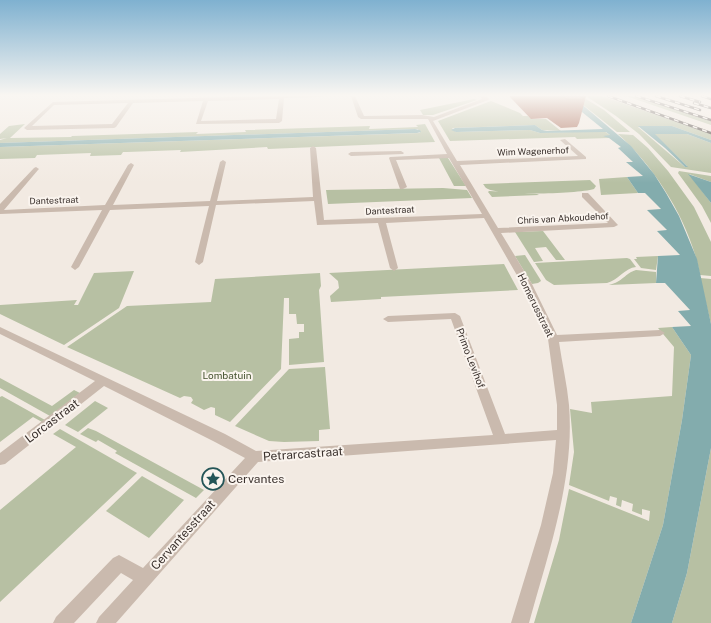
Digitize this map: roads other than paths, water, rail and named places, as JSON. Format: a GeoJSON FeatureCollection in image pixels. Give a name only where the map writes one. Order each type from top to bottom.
{"type":"FeatureCollection","features":[{"type":"Feature","properties":{"kind":"street"},"geometry":{"type":"LineString","coordinates":[[30,125],[27,128],[36,129],[115,125]]}},
{"type":"Feature","properties":{"kind":"street","name":"Homerusstraat"},"geometry":{"type":"LineString","coordinates":[[433,125],[527,284],[553,339],[563,405],[563,435],[560,473],[548,526],[520,623]]}},
{"type":"Feature","properties":{"kind":"street","name":"Wim Wagenerhof"},"geometry":{"type":"LineString","coordinates":[[453,160],[584,158],[563,140]]}},
{"type":"Feature","properties":{"kind":"street","name":"Dantestraat"},"geometry":{"type":"LineString","coordinates":[[313,148],[320,223],[486,216]]}},
{"type":"Feature","properties":{"kind":"street"},"geometry":{"type":"LineString","coordinates":[[391,156],[400,153]]}},
{"type":"Feature","properties":{"kind":"street"},"geometry":{"type":"LineString","coordinates":[[351,154],[453,160]]}},
{"type":"Feature","properties":{"kind":"street"},"geometry":{"type":"LineString","coordinates":[[391,156],[403,187]]}},
{"type":"Feature","properties":{"kind":"street"},"geometry":{"type":"LineString","coordinates":[[199,262],[223,162]]}},
{"type":"Feature","properties":{"kind":"street"},"geometry":{"type":"LineString","coordinates":[[75,267],[132,165]]}},
{"type":"Feature","properties":{"kind":"street","name":"Dantestraat"},"geometry":{"type":"LineString","coordinates":[[0,211],[36,169]]}},
{"type":"Feature","properties":{"kind":"street","name":"Chris van Abkoudehof"},"geometry":{"type":"LineString","coordinates":[[495,231],[614,225],[585,195]]}},
{"type":"Feature","properties":{"kind":"street","name":"Dantestraat"},"geometry":{"type":"LineString","coordinates":[[0,211],[317,198]]}},
{"type":"Feature","properties":{"kind":"street"},"geometry":{"type":"LineString","coordinates":[[381,220],[394,268]]}},
{"type":"Feature","properties":{"kind":"street","name":"Primo Levihof"},"geometry":{"type":"LineString","coordinates":[[388,319],[455,316],[501,440]]}},
{"type":"Feature","properties":{"kind":"street","name":"Petrarcastraat"},"geometry":{"type":"LineString","coordinates":[[0,330],[220,438],[254,457],[563,435]]}},
{"type":"Feature","properties":{"kind":"street"},"geometry":{"type":"LineString","coordinates":[[553,339],[660,332]]}},
{"type":"Feature","properties":{"kind":"street","name":"Lorcastraat"},"geometry":{"type":"LineString","coordinates":[[0,460],[103,381]]}},
{"type":"Feature","properties":{"kind":"street","name":"Cervantesstraat"},"geometry":{"type":"LineString","coordinates":[[105,623],[254,457]]}},
{"type":"Feature","properties":{"kind":"street","name":"Cervantesstraat"},"geometry":{"type":"LineString","coordinates":[[62,623],[119,563],[145,578]]}},
{"type":"Feature","properties":{"kind":"water"},"geometry":{"type":"Polygon","coordinates":[[[533,125],[547,131],[603,129],[598,125],[606,125],[631,146],[654,174],[679,216],[697,259],[711,324],[711,448],[687,573],[672,623],[631,623],[663,525],[682,420],[691,355],[672,327],[691,326],[678,311],[690,310],[665,283],[656,283],[658,256],[680,255],[657,231],[667,230],[647,210],[661,209],[645,193],[638,193],[627,177],[643,176],[626,162],[633,162],[618,148],[621,147],[609,138],[603,136],[610,135],[606,132],[540,133],[530,130],[456,132],[451,130],[455,128],[533,125]]]}},
{"type":"Feature","properties":{"kind":"water"},"geometry":{"type":"Polygon","coordinates":[[[638,126],[672,126],[711,140],[711,143],[687,134],[655,134],[688,167],[685,167],[638,126]]]}},
{"type":"Feature","properties":{"kind":"water"},"geometry":{"type":"Polygon","coordinates":[[[420,130],[421,132],[0,147],[0,143],[420,130]]]}},
{"type":"Feature","properties":{"kind":"water"},"geometry":{"type":"Polygon","coordinates":[[[688,174],[711,182],[711,203],[688,174]]]}},
{"type":"Feature","properties":{"kind":"railway"},"geometry":{"type":"LineString","coordinates":[[689,125],[711,133]]}},
{"type":"Feature","properties":{"kind":"place","name":"Cervantes"},"geometry":{"type":"Point","coordinates":[213,479]}},
{"type":"Feature","properties":{"kind":"park label","name":"Lombatuin"},"geometry":{"type":"Point","coordinates":[227,375]}}]}
